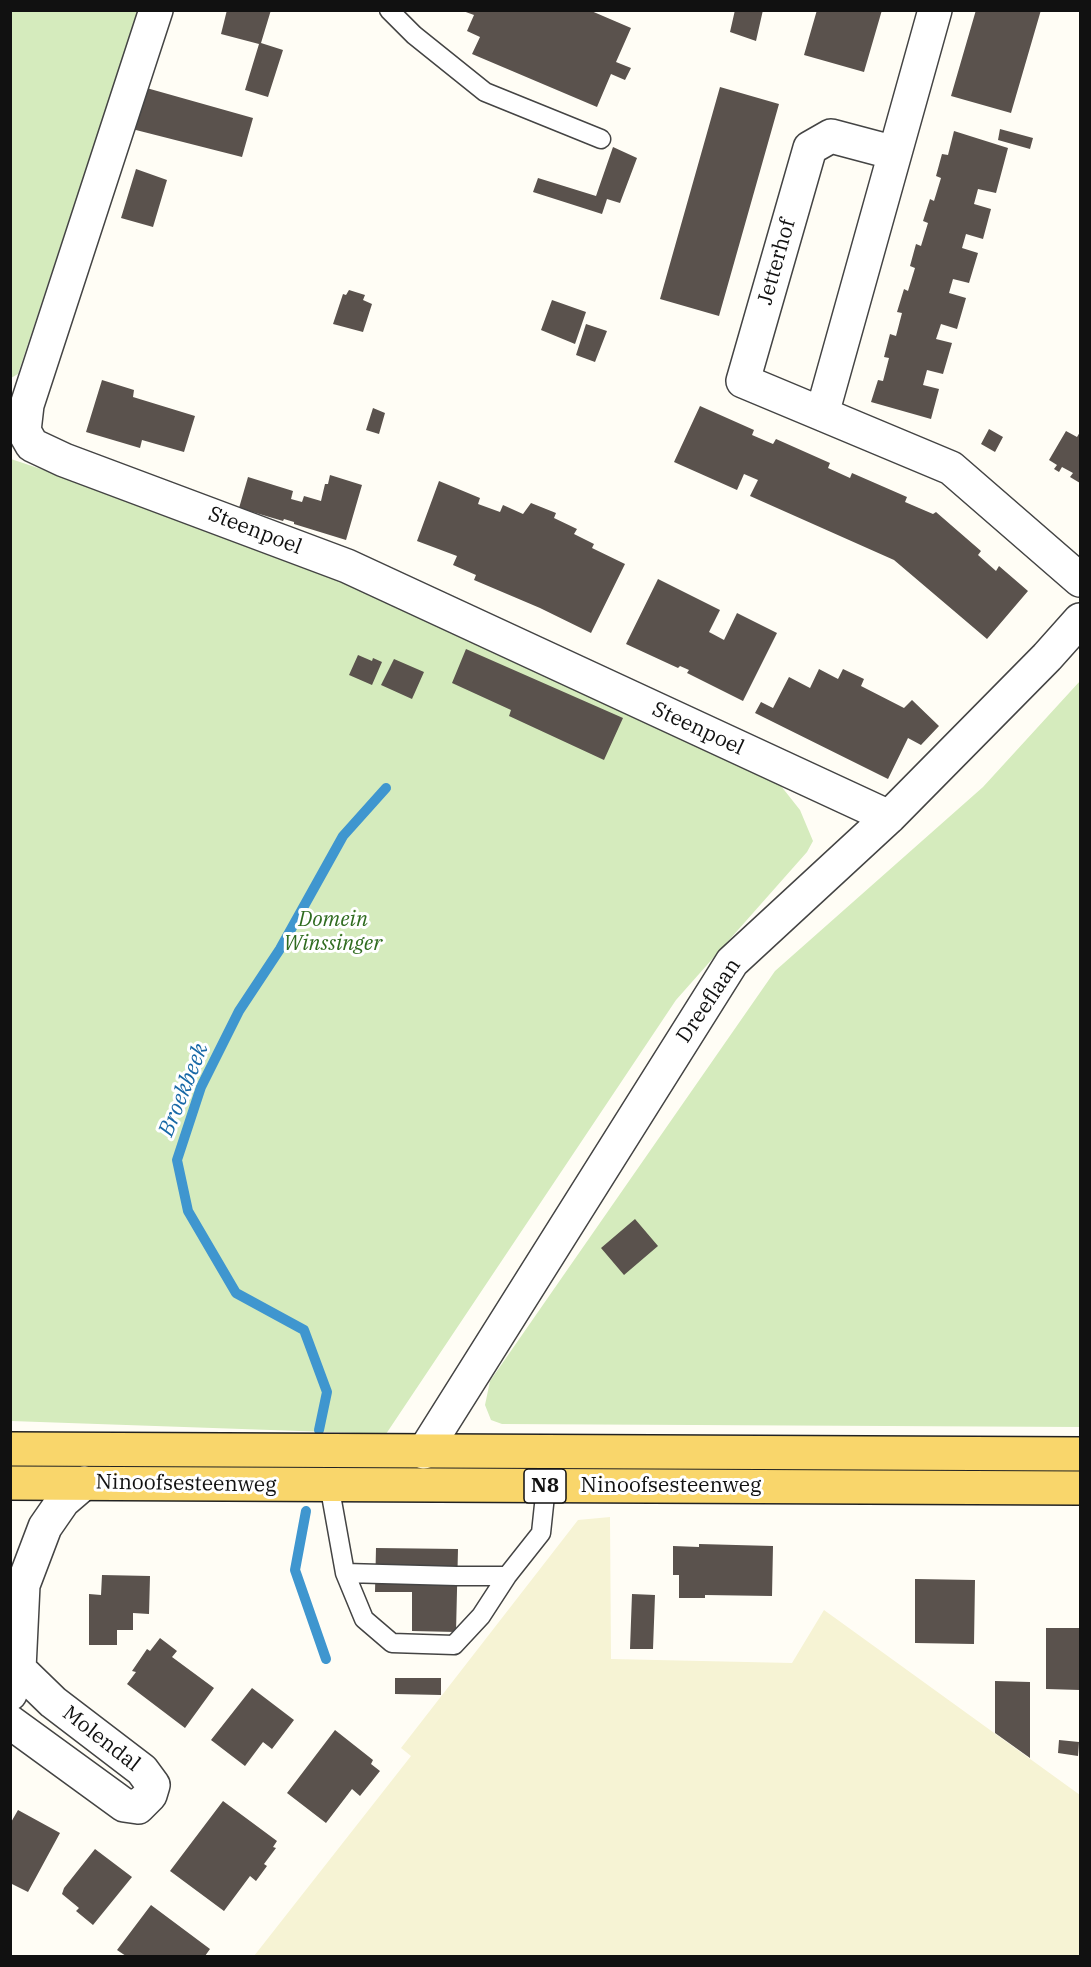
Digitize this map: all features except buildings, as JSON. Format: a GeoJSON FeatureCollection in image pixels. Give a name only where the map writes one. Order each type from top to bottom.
{"type":"FeatureCollection","features":[{"type":"Feature","properties":{"kind":"main road","name":"Ninoofsesteenweg"},"geometry":{"type":"LineString","coordinates":[[10,1449],[1080,1454]]}},
{"type":"Feature","properties":{"kind":"main road","name":"Ninoofsesteenweg"},"geometry":{"type":"LineString","coordinates":[[10,1483],[1080,1488]]}},
{"type":"Feature","properties":{"kind":"street","name":"Steenpoel"},"geometry":{"type":"LineString","coordinates":[[156,10],[27,405],[24,431],[32,445],[64,460],[347,566],[889,818]]}},
{"type":"Feature","properties":{"kind":"street"},"geometry":{"type":"LineString","coordinates":[[822,414],[935,10]]}},
{"type":"Feature","properties":{"kind":"street","name":"Jetterhof"},"geometry":{"type":"LineString","coordinates":[[895,153],[831,136],[810,148],[743,381],[951,468],[1080,580]]}},
{"type":"Feature","properties":{"kind":"street","name":"Dreeflaan"},"geometry":{"type":"LineString","coordinates":[[424,1452],[732,962],[889,818],[1047,657],[1080,620]]}},
{"type":"Feature","properties":{"kind":"street","name":"Molendal"},"geometry":{"type":"LineString","coordinates":[[10,1722],[124,1805],[138,1807],[150,1795],[153,1785],[142,1770],[53,1702],[15,1682],[23,1585],[45,1527],[63,1501],[84,1483]]}},
{"type":"Feature","properties":{"kind":"street","name":"Molendal"},"geometry":{"type":"LineString","coordinates":[[10,1550],[23,1585]]}},
{"type":"Feature","properties":{"kind":"lane"},"geometry":{"type":"LineString","coordinates":[[389,10],[414,35],[485,92],[601,139]]}},
{"type":"Feature","properties":{"kind":"lane"},"geometry":{"type":"LineString","coordinates":[[329,1484],[345,1573],[364,1619],[392,1643],[454,1646],[481,1616],[507,1576],[541,1533],[546,1486]]}},
{"type":"Feature","properties":{"kind":"lane"},"geometry":{"type":"LineString","coordinates":[[345,1573],[507,1576]]}},
{"type":"Feature","properties":{"kind":"shaded area"},"geometry":{"type":"Polygon","coordinates":[[[610,1517],[611,1659],[792,1663],[824,1610],[1080,1795],[1080,1956],[254,1956],[411,1756],[401,1748],[578,1520],[610,1517]]]}},
{"type":"Feature","properties":{"kind":"green space"},"geometry":{"type":"Polygon","coordinates":[[[11,10],[138,11],[18,374],[11,378],[11,10]]]}},
{"type":"Feature","properties":{"kind":"green space","name":"Domein Winssinger"},"geometry":{"type":"Polygon","coordinates":[[[11,459],[298,555],[781,786],[800,810],[813,841],[807,852],[676,1000],[386,1434],[11,1421],[11,459]]]}},
{"type":"Feature","properties":{"kind":"green space"},"geometry":{"type":"Polygon","coordinates":[[[1080,681],[1080,1427],[502,1424],[491,1420],[485,1405],[490,1381],[775,971],[983,787],[1080,681]]]}},
{"type":"Feature","properties":{"kind":"waterway","name":"Broekbeek"},"geometry":{"type":"LineString","coordinates":[[319,1430],[327,1392],[304,1330],[236,1293],[188,1211],[177,1160],[201,1087],[239,1011],[280,949],[343,836],[386,788]]}},
{"type":"Feature","properties":{"kind":"waterway","name":"Broekbeek"},"geometry":{"type":"LineString","coordinates":[[306,1511],[295,1570],[326,1659]]}}]}
